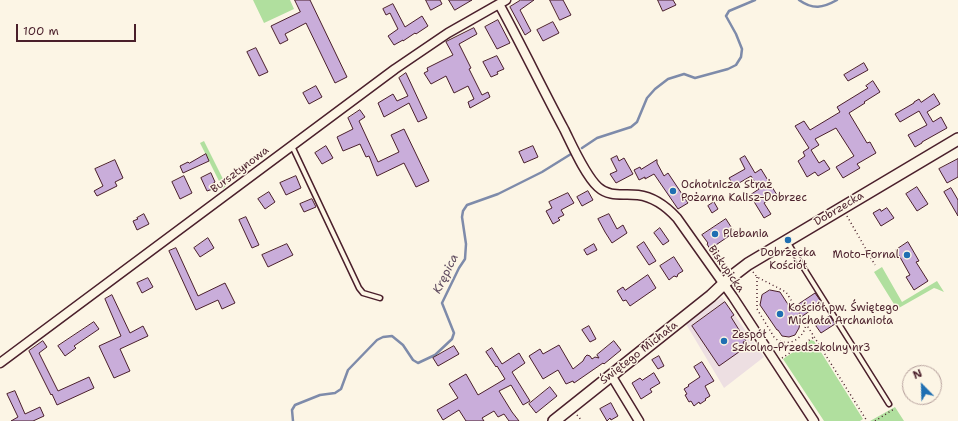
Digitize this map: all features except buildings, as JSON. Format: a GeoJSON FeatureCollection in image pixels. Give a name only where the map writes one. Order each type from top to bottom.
{"type":"FeatureCollection","features":[{"type":"Feature","properties":{"kind":"street","name":"Bursztynowa"},"geometry":{"type":"LineString","coordinates":[[0,363],[395,69],[453,30],[503,2]]}},
{"type":"Feature","properties":{"kind":"street","name":"Biskupicka"},"geometry":{"type":"LineString","coordinates":[[503,2],[575,151],[596,186],[607,193],[648,197],[664,205],[677,218],[724,284],[814,421]]}},
{"type":"Feature","properties":{"kind":"street","name":"Dobrzecka"},"geometry":{"type":"LineString","coordinates":[[724,284],[748,264],[786,240],[958,139]]}},
{"type":"Feature","properties":{"kind":"street","name":"Świętego Michała"},"geometry":{"type":"LineString","coordinates":[[554,421],[699,306],[724,284]]}},
{"type":"Feature","properties":{"kind":"street"},"geometry":{"type":"LineString","coordinates":[[611,375],[639,421]]}},
{"type":"Feature","properties":{"kind":"lane"},"geometry":{"type":"LineString","coordinates":[[291,146],[359,288],[363,293],[380,298]]}},
{"type":"Feature","properties":{"kind":"lane"},"geometry":{"type":"LineString","coordinates":[[786,240],[889,404]]}},
{"type":"Feature","properties":{"kind":"path"},"geometry":{"type":"LineString","coordinates":[[842,208],[875,265]]}},
{"type":"Feature","properties":{"kind":"path"},"geometry":{"type":"LineString","coordinates":[[748,264],[757,277],[786,292],[867,421]]}},
{"type":"Feature","properties":{"kind":"path"},"geometry":{"type":"LineString","coordinates":[[757,277],[757,309],[776,340],[785,343],[795,341],[802,335],[806,323]]}},
{"type":"Feature","properties":{"kind":"path"},"geometry":{"type":"LineString","coordinates":[[776,362],[814,337]]}},
{"type":"Feature","properties":{"kind":"path"},"geometry":{"type":"LineString","coordinates":[[874,421],[894,409]]}},
{"type":"Feature","properties":{"kind":"shaded area","name":"Zespół Szkolno-Przedszkolny nr3"},"geometry":{"type":"Polygon","coordinates":[[[722,297],[764,357],[724,388],[686,324],[722,297]]]}},
{"type":"Feature","properties":{"kind":"green space"},"geometry":{"type":"Polygon","coordinates":[[[253,0],[290,0],[294,9],[264,23],[253,0]]]}},
{"type":"Feature","properties":{"kind":"green space"},"geometry":{"type":"Polygon","coordinates":[[[204,141],[224,181],[230,181],[223,189],[200,143],[204,141]]]}},
{"type":"Feature","properties":{"kind":"green space"},"geometry":{"type":"Polygon","coordinates":[[[882,267],[902,302],[937,281],[944,292],[934,288],[897,309],[874,272],[882,267]]]}},
{"type":"Feature","properties":{"kind":"green space"},"geometry":{"type":"Polygon","coordinates":[[[811,340],[814,341],[863,419],[860,421],[824,421],[783,359],[811,340]]]}},
{"type":"Feature","properties":{"kind":"green space"},"geometry":{"type":"Polygon","coordinates":[[[895,407],[904,421],[870,421],[895,407]]]}},
{"type":"Feature","properties":{"kind":"waterway","name":"Krępica"},"geometry":{"type":"LineString","coordinates":[[582,148],[597,138],[631,127],[637,122],[647,98],[655,89],[668,79],[684,74],[695,78],[728,69],[736,65],[741,57],[742,49],[726,16],[729,11],[755,0]]}},
{"type":"Feature","properties":{"kind":"waterway","name":"Krępica"},"geometry":{"type":"LineString","coordinates":[[799,0],[813,7],[827,5],[837,0]]}},
{"type":"Feature","properties":{"kind":"waterway","name":"Krępica"},"geometry":{"type":"LineString","coordinates":[[293,421],[292,410],[295,405],[320,395],[335,393],[341,389],[348,370],[377,340],[383,337],[392,336],[403,345],[413,360],[418,363],[435,355],[452,339],[454,333],[442,303],[465,259],[466,244],[462,217],[463,211],[467,205],[498,194],[542,172],[571,154]]}},
{"type":"Feature","properties":{"kind":"place","name":"Ochotnicza Straż Pożarna Kalisz-Dobrzec"},"geometry":{"type":"Point","coordinates":[673,191]}},
{"type":"Feature","properties":{"kind":"place","name":"Plebania"},"geometry":{"type":"Point","coordinates":[715,234]}},
{"type":"Feature","properties":{"kind":"place","name":"Dobrzecka Kościół"},"geometry":{"type":"Point","coordinates":[788,240]}},
{"type":"Feature","properties":{"kind":"place","name":"Moto-Fornal"},"geometry":{"type":"Point","coordinates":[907,255]}},
{"type":"Feature","properties":{"kind":"place","name":"Kościół pw. Świętego Michała Archanioła"},"geometry":{"type":"Point","coordinates":[780,314]}},
{"type":"Feature","properties":{"kind":"place","name":"Zespół Szkolno-Przedszkolny nr3"},"geometry":{"type":"Point","coordinates":[724,341]}}]}
